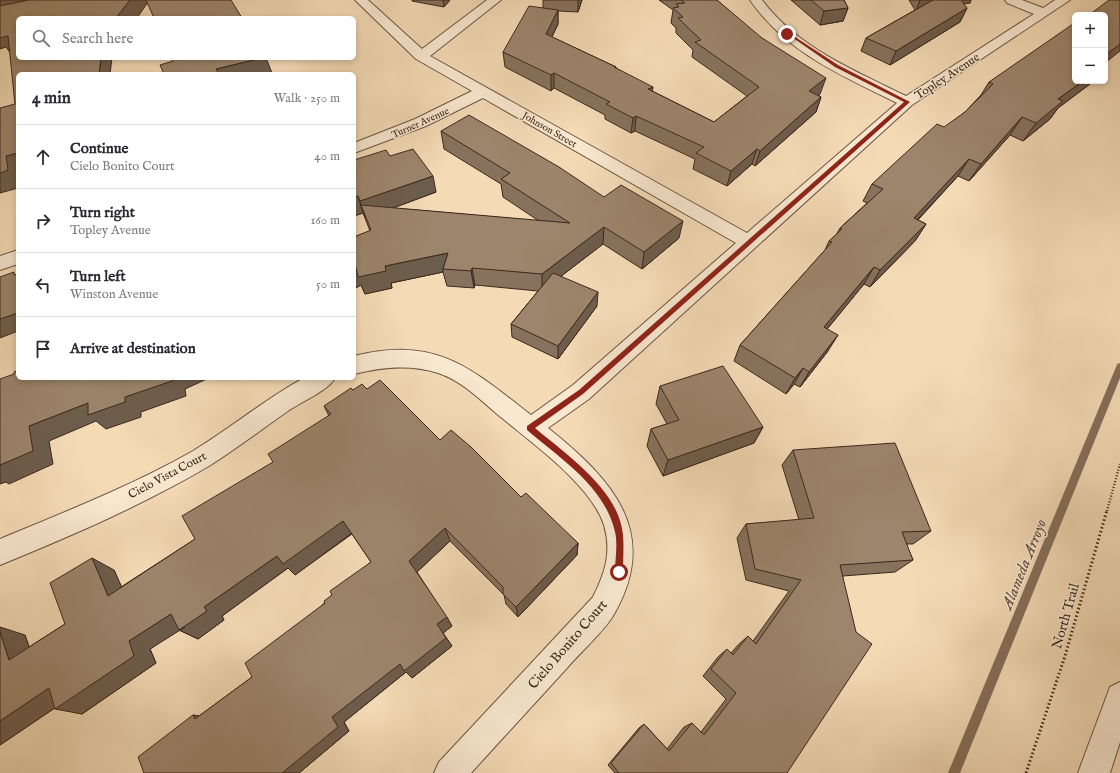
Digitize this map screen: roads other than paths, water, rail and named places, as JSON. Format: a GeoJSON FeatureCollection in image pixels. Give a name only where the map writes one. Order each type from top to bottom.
{"type":"FeatureCollection","features":[{"type":"Feature","properties":{"kind":"street","name":"Johnson Street"},"geometry":{"type":"LineString","coordinates":[[362,0],[421,56],[750,243]]}},
{"type":"Feature","properties":{"kind":"street"},"geometry":{"type":"LineString","coordinates":[[421,56],[495,0]]}},
{"type":"Feature","properties":{"kind":"street"},"geometry":{"type":"LineString","coordinates":[[756,0],[777,26],[808,49],[836,66],[907,102]]}},
{"type":"Feature","properties":{"kind":"street"},"geometry":{"type":"LineString","coordinates":[[1010,0],[1043,13]]}},
{"type":"Feature","properties":{"kind":"street","name":"Topley Avenue"},"geometry":{"type":"LineString","coordinates":[[530,428],[581,392],[907,102],[1064,0]]}},
{"type":"Feature","properties":{"kind":"street","name":"Turner Avenue"},"geometry":{"type":"LineString","coordinates":[[356,147],[394,135],[457,106],[484,91]]}},
{"type":"Feature","properties":{"kind":"street"},"geometry":{"type":"LineString","coordinates":[[0,263],[16,258]]}},
{"type":"Feature","properties":{"kind":"street"},"geometry":{"type":"LineString","coordinates":[[356,366],[398,358],[414,359],[443,366],[468,379],[530,428]]}},
{"type":"Feature","properties":{"kind":"street","name":"Cielo Vista Court"},"geometry":{"type":"LineString","coordinates":[[0,552],[119,500],[173,473],[228,441],[321,380]]}},
{"type":"Feature","properties":{"kind":"street","name":"Cielo Bonito Court"},"geometry":{"type":"LineString","coordinates":[[450,773],[590,622],[613,590],[619,572],[619,534],[607,501],[586,476],[530,428]]}},
{"type":"Feature","properties":{"kind":"street"},"geometry":{"type":"LineString","coordinates":[[1094,773],[1120,697]]}},
{"type":"Feature","properties":{"kind":"waterway","name":"Alameda Arroyo"},"geometry":{"type":"LineString","coordinates":[[954,773],[1120,367]]}}]}
